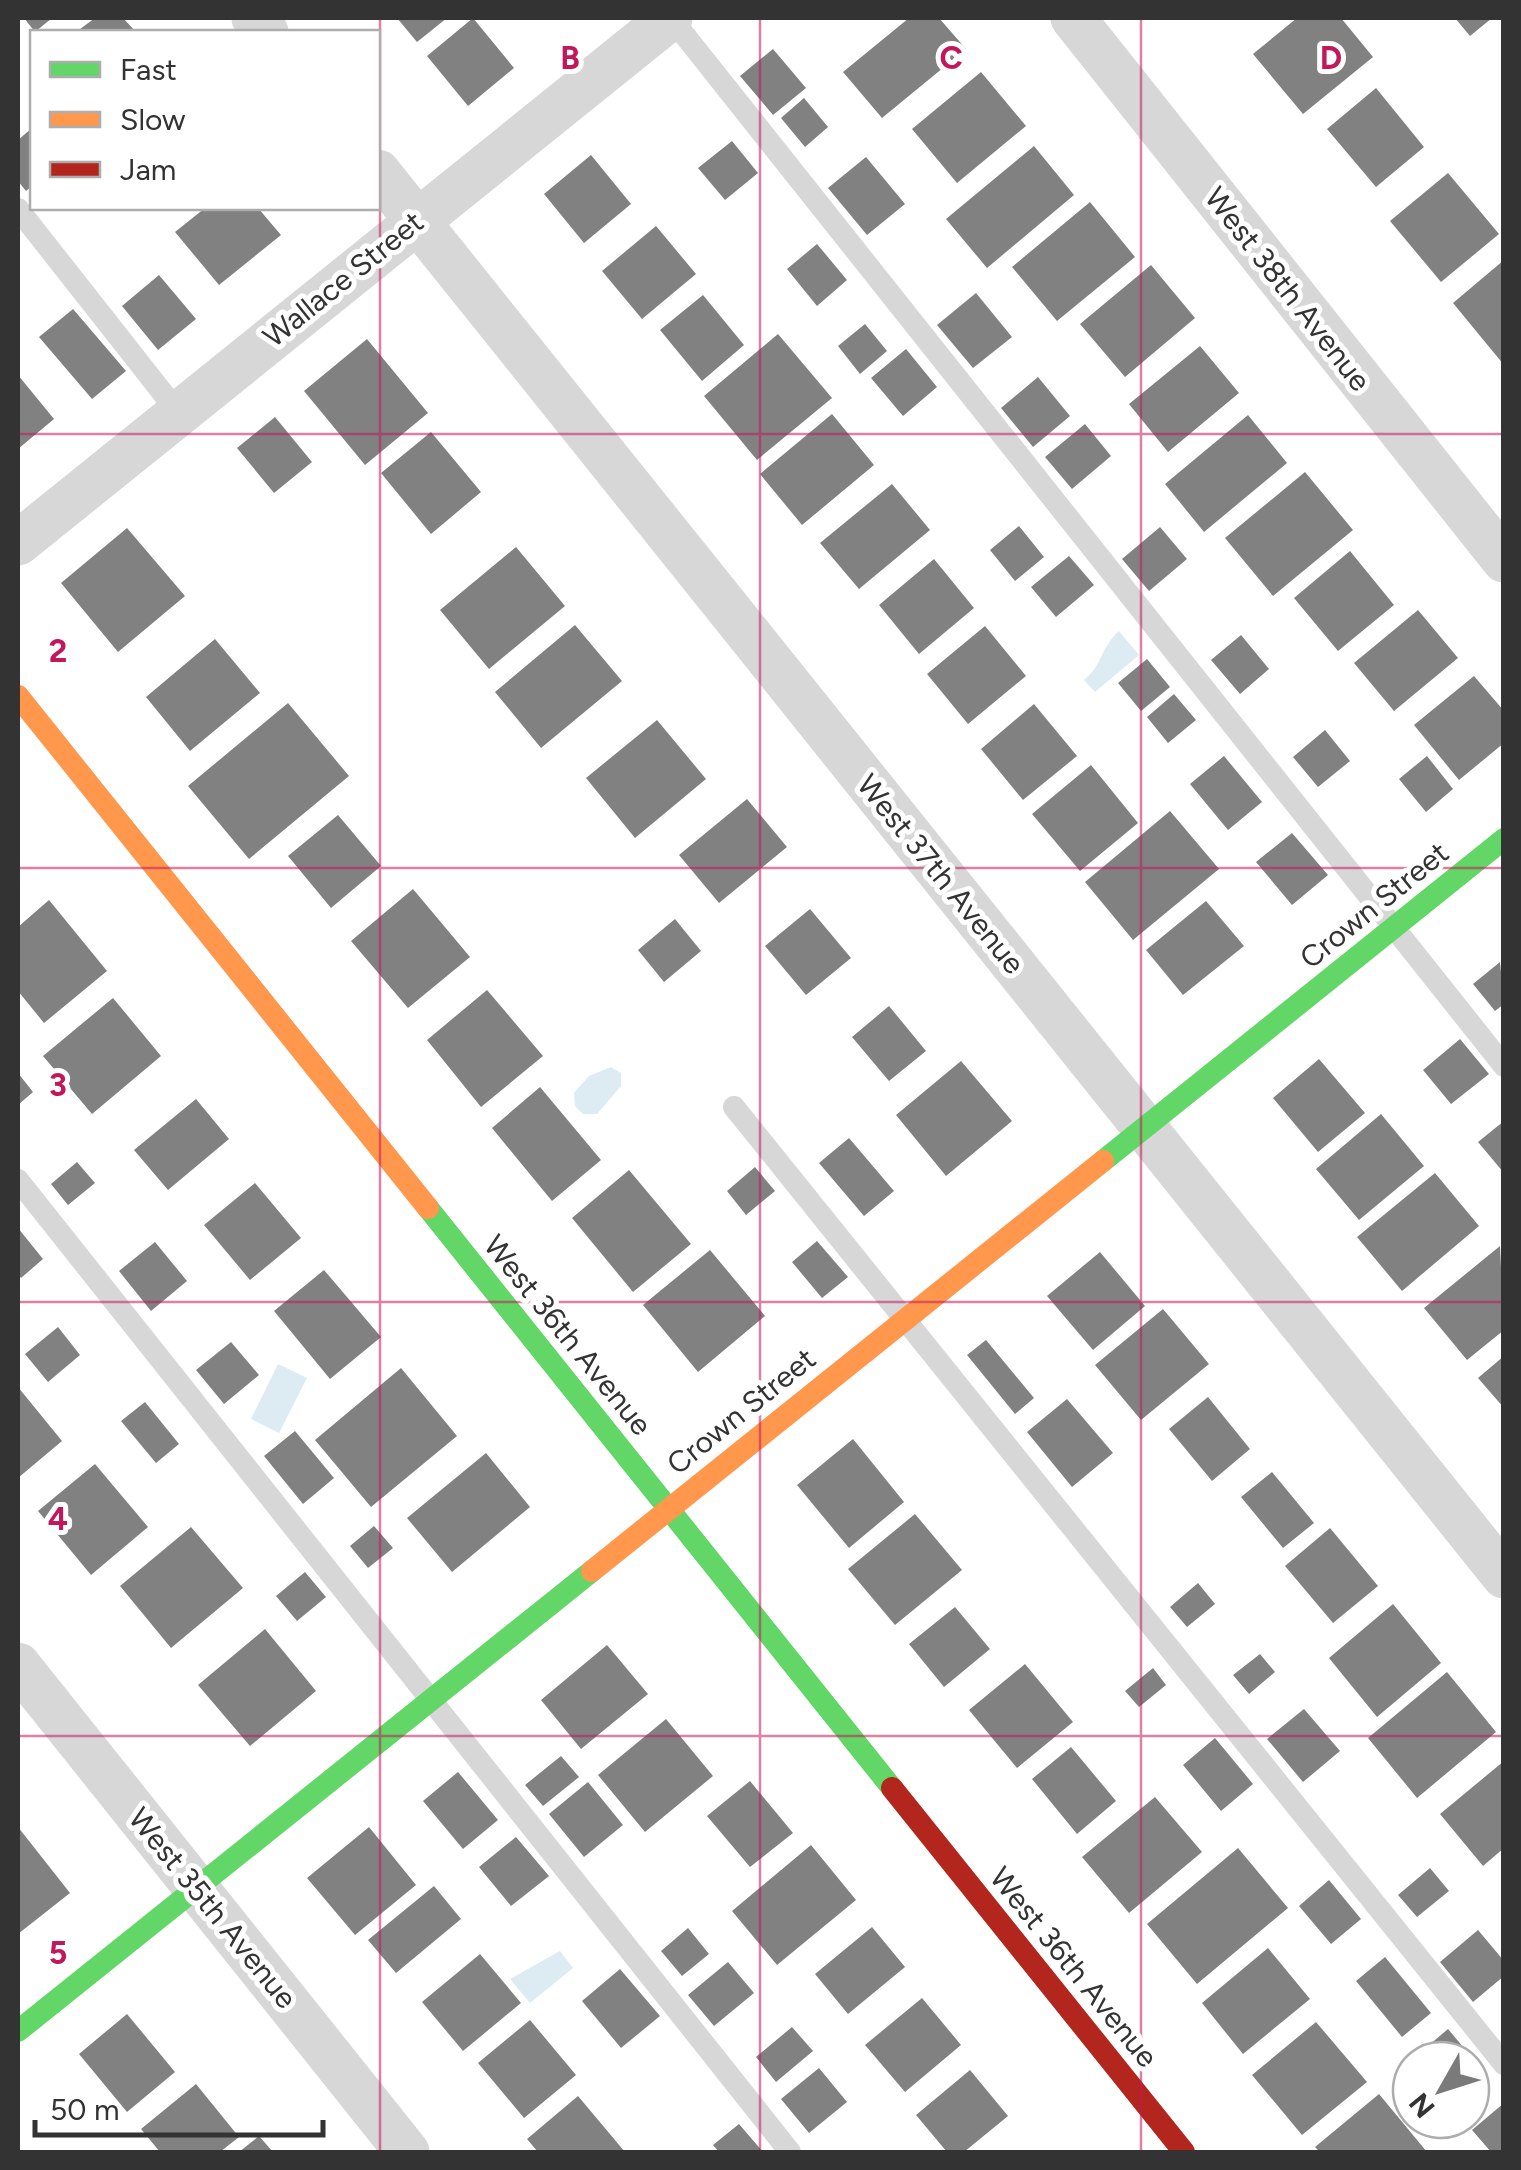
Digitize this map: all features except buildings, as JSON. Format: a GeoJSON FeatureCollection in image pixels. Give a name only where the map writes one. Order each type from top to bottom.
{"type":"FeatureCollection","features":[{"type":"Feature","properties":{"kind":"street","name":"Wallace Street"},"geometry":{"type":"LineString","coordinates":[[18,543],[178,410],[671,18]]}},
{"type":"Feature","properties":{"kind":"street","name":"West 38th Avenue"},"geometry":{"type":"LineString","coordinates":[[1072,18],[1504,560]]}},
{"type":"Feature","properties":{"kind":"street","name":"West 37th Avenue"},"geometry":{"type":"LineString","coordinates":[[380,175],[1504,1576]]}},
{"type":"Feature","properties":{"kind":"street","name":"West 36th Avenue"},"geometry":{"type":"LineString","coordinates":[[18,696],[1184,2152]]}},
{"type":"Feature","properties":{"kind":"street","name":"Crown Street"},"geometry":{"type":"LineString","coordinates":[[18,2031],[1504,839]]}},
{"type":"Feature","properties":{"kind":"street","name":"West 35th Avenue"},"geometry":{"type":"LineString","coordinates":[[18,1665],[407,2152]]}},
{"type":"Feature","properties":{"kind":"lane"},"geometry":{"type":"LineString","coordinates":[[671,18],[1504,1066]]}},
{"type":"Feature","properties":{"kind":"lane"},"geometry":{"type":"LineString","coordinates":[[18,209],[178,410]]}},
{"type":"Feature","properties":{"kind":"lane"},"geometry":{"type":"LineString","coordinates":[[734,1107],[1504,2064]]}},
{"type":"Feature","properties":{"kind":"lane"},"geometry":{"type":"LineString","coordinates":[[18,1180],[790,2152]]}},
{"type":"Feature","properties":{"kind":"shaded area"},"geometry":{"type":"Polygon","coordinates":[[[1119,631],[1139,655],[1095,692],[1084,680],[1119,631]]]}},
{"type":"Feature","properties":{"kind":"shaded area"},"geometry":{"type":"Polygon","coordinates":[[[611,1067],[621,1073],[621,1086],[597,1114],[583,1114],[575,1106],[574,1093],[589,1076],[611,1067]]]}},
{"type":"Feature","properties":{"kind":"shaded area"},"geometry":{"type":"Polygon","coordinates":[[[278,1364],[307,1378],[279,1433],[251,1419],[278,1364]]]}},
{"type":"Feature","properties":{"kind":"shaded area"},"geometry":{"type":"Polygon","coordinates":[[[560,1951],[573,1968],[530,2003],[510,1979],[560,1951]]]}},
{"type":"Feature","properties":{"kind":"traffic: fast"},"geometry":{"type":"LineString","coordinates":[[1103,1161],[1504,839]]}},
{"type":"Feature","properties":{"kind":"traffic: fast"},"geometry":{"type":"LineString","coordinates":[[428,1208],[892,1788]]}},
{"type":"Feature","properties":{"kind":"traffic: fast"},"geometry":{"type":"LineString","coordinates":[[18,2031],[592,1571]]}},
{"type":"Feature","properties":{"kind":"traffic: slow"},"geometry":{"type":"LineString","coordinates":[[18,696],[428,1208]]}},
{"type":"Feature","properties":{"kind":"traffic: slow"},"geometry":{"type":"LineString","coordinates":[[592,1571],[1103,1161]]}},
{"type":"Feature","properties":{"kind":"traffic: jam"},"geometry":{"type":"LineString","coordinates":[[892,1788],[1184,2152]]}}]}
